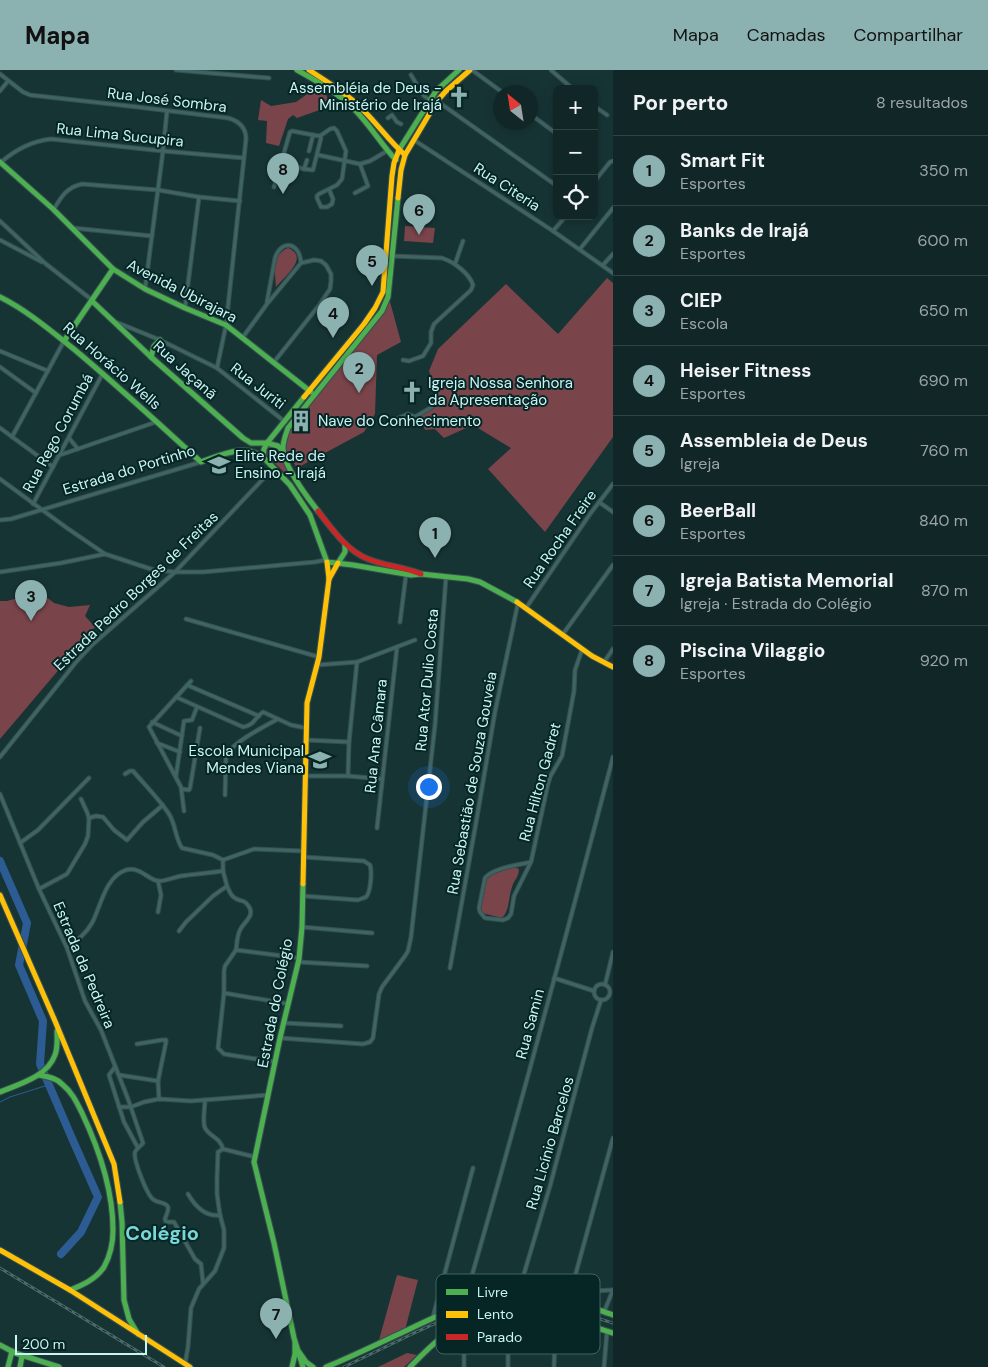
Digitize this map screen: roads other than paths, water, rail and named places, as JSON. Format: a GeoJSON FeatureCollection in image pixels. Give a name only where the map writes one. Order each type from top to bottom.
{"type":"FeatureCollection","features":[{"type":"Feature","properties":{"kind":"main road"},"geometry":{"type":"LineString","coordinates":[[297,70],[333,92],[353,108],[387,151],[402,164]]}},
{"type":"Feature","properties":{"kind":"main road"},"geometry":{"type":"LineString","coordinates":[[309,70],[348,97],[365,112],[394,146],[405,155]]}},
{"type":"Feature","properties":{"kind":"main road"},"geometry":{"type":"LineString","coordinates":[[421,574],[399,566],[367,559],[354,552],[345,544],[299,486],[293,475],[284,451],[285,433],[384,306],[390,291],[402,164],[405,155],[437,101],[471,70]]}},
{"type":"Feature","properties":{"kind":"main road"},"geometry":{"type":"LineString","coordinates":[[263,457],[267,443],[368,319],[381,299],[395,159],[436,91],[455,71]]}},
{"type":"Feature","properties":{"kind":"main road"},"geometry":{"type":"LineString","coordinates":[[394,146],[402,145]]}},
{"type":"Feature","properties":{"kind":"main road","name":"Avenida Ubirajara"},"geometry":{"type":"LineString","coordinates":[[0,163],[53,209],[113,270],[145,289],[226,325],[315,396]]}},
{"type":"Feature","properties":{"kind":"main road"},"geometry":{"type":"LineString","coordinates":[[64,341],[113,270]]}},
{"type":"Feature","properties":{"kind":"main road","name":"Rua Horácio Wells"},"geometry":{"type":"LineString","coordinates":[[0,297],[38,320],[103,373],[201,462]]}},
{"type":"Feature","properties":{"kind":"main road","name":"Rua Jaçanã"},"geometry":{"type":"LineString","coordinates":[[92,301],[151,357],[243,438],[257,444],[267,443]]}},
{"type":"Feature","properties":{"kind":"main road"},"geometry":{"type":"LineString","coordinates":[[151,357],[154,346],[160,340]]}},
{"type":"Feature","properties":{"kind":"main road"},"geometry":{"type":"LineString","coordinates":[[238,450],[242,446],[243,438]]}},
{"type":"Feature","properties":{"kind":"main road"},"geometry":{"type":"LineString","coordinates":[[248,450],[250,442]]}},
{"type":"Feature","properties":{"kind":"main road"},"geometry":{"type":"LineString","coordinates":[[267,443],[278,446],[284,451]]}},
{"type":"Feature","properties":{"kind":"main road","name":"Estrada do Portinho"},"geometry":{"type":"LineString","coordinates":[[201,462],[238,450],[255,451],[263,457]]}},
{"type":"Feature","properties":{"kind":"main road","name":"Estrada do Colégio"},"geometry":{"type":"LineString","coordinates":[[263,457],[290,485],[310,515],[326,561],[329,580],[319,657],[307,703],[303,896],[299,960],[280,1038],[255,1157],[255,1168],[274,1242],[294,1338],[303,1367]]}},
{"type":"Feature","properties":{"kind":"main road","name":"Estrada do Colégio"},"geometry":{"type":"LineString","coordinates":[[329,580],[345,552],[345,544]]}},
{"type":"Feature","properties":{"kind":"main road"},"geometry":{"type":"LineString","coordinates":[[326,561],[406,575],[421,574],[480,582],[526,608],[603,663],[613,667]]}},
{"type":"Feature","properties":{"kind":"main road"},"geometry":{"type":"LineString","coordinates":[[387,571],[389,569],[397,570],[399,566]]}},
{"type":"Feature","properties":{"kind":"main road"},"geometry":{"type":"LineString","coordinates":[[0,895],[55,1021],[109,1150],[116,1172],[122,1222],[124,1300],[129,1318],[138,1334]]}},
{"type":"Feature","properties":{"kind":"main road"},"geometry":{"type":"LineString","coordinates":[[0,1092],[43,1075],[58,1045],[55,1021]]}},
{"type":"Feature","properties":{"kind":"main road"},"geometry":{"type":"LineString","coordinates":[[43,1075],[60,1081],[74,1098],[90,1130],[106,1175],[113,1231],[110,1251],[107,1260],[96,1277],[70,1290]]}},
{"type":"Feature","properties":{"kind":"main road"},"geometry":{"type":"LineString","coordinates":[[99,1155],[109,1150]]}},
{"type":"Feature","properties":{"kind":"main road"},"geometry":{"type":"LineString","coordinates":[[106,1175],[116,1172]]}},
{"type":"Feature","properties":{"kind":"main road"},"geometry":{"type":"LineString","coordinates":[[0,1250],[70,1290],[187,1366]]}},
{"type":"Feature","properties":{"kind":"main road"},"geometry":{"type":"LineString","coordinates":[[600,1311],[613,1315]]}},
{"type":"Feature","properties":{"kind":"main road"},"geometry":{"type":"LineString","coordinates":[[326,1367],[436,1317]]}},
{"type":"Feature","properties":{"kind":"main road","name":"Estrada do Colégio"},"geometry":{"type":"LineString","coordinates":[[292,1367],[294,1338]]}},
{"type":"Feature","properties":{"kind":"main road"},"geometry":{"type":"LineString","coordinates":[[410,1367],[417,1363],[436,1344]]}},
{"type":"Feature","properties":{"kind":"main road"},"geometry":{"type":"LineString","coordinates":[[0,1345],[22,1356],[59,1367]]}},
{"type":"Feature","properties":{"kind":"main road"},"geometry":{"type":"LineString","coordinates":[[8,1367],[12,1351]]}},
{"type":"Feature","properties":{"kind":"main road"},"geometry":{"type":"LineString","coordinates":[[299,1352],[306,1362],[313,1367]]}},
{"type":"Feature","properties":{"kind":"main road"},"geometry":{"type":"LineString","coordinates":[[20,1367],[22,1356]]}},
{"type":"Feature","properties":{"kind":"street"},"geometry":{"type":"LineString","coordinates":[[176,70],[269,78]]}},
{"type":"Feature","properties":{"kind":"street"},"geometry":{"type":"LineString","coordinates":[[471,70],[493,86]]}},
{"type":"Feature","properties":{"kind":"street"},"geometry":{"type":"LineString","coordinates":[[551,70],[568,85]]}},
{"type":"Feature","properties":{"kind":"street","name":"Rua José Sombra"},"geometry":{"type":"LineString","coordinates":[[0,74],[8,82],[30,96],[228,118],[242,125],[246,135],[240,201],[226,325],[217,368]]}},
{"type":"Feature","properties":{"kind":"street"},"geometry":{"type":"LineString","coordinates":[[411,75],[424,96],[430,100]]}},
{"type":"Feature","properties":{"kind":"street"},"geometry":{"type":"LineString","coordinates":[[0,91],[8,82]]}},
{"type":"Feature","properties":{"kind":"street"},"geometry":{"type":"LineString","coordinates":[[437,101],[553,183]]}},
{"type":"Feature","properties":{"kind":"street"},"geometry":{"type":"LineString","coordinates":[[598,109],[607,115]]}},
{"type":"Feature","properties":{"kind":"street"},"geometry":{"type":"LineString","coordinates":[[145,289],[167,111]]}},
{"type":"Feature","properties":{"kind":"street"},"geometry":{"type":"LineString","coordinates":[[388,118],[392,115],[401,124]]}},
{"type":"Feature","properties":{"kind":"street"},"geometry":{"type":"LineString","coordinates":[[538,120],[553,131]]}},
{"type":"Feature","properties":{"kind":"street"},"geometry":{"type":"LineString","coordinates":[[274,187],[290,132],[320,136],[334,128],[346,151],[345,161],[342,179],[337,185],[329,189],[317,196],[321,207],[327,207],[332,204],[333,199],[329,189]]}},
{"type":"Feature","properties":{"kind":"street"},"geometry":{"type":"LineString","coordinates":[[309,151],[313,135]]}},
{"type":"Feature","properties":{"kind":"street"},"geometry":{"type":"LineString","coordinates":[[281,163],[313,170],[322,138],[320,136]]}},
{"type":"Feature","properties":{"kind":"street","name":"Rua Lima Sucupira"},"geometry":{"type":"LineString","coordinates":[[0,163],[22,147],[51,139],[163,152],[244,158]]}},
{"type":"Feature","properties":{"kind":"street","name":"Rua Citeria"},"geometry":{"type":"LineString","coordinates":[[413,139],[580,249],[613,273]]}},
{"type":"Feature","properties":{"kind":"street"},"geometry":{"type":"LineString","coordinates":[[318,155],[360,164],[370,161],[387,151]]}},
{"type":"Feature","properties":{"kind":"street"},"geometry":{"type":"LineString","coordinates":[[304,169],[307,160]]}},
{"type":"Feature","properties":{"kind":"street"},"geometry":{"type":"LineString","coordinates":[[598,177],[610,162],[613,161]]}},
{"type":"Feature","properties":{"kind":"street"},"geometry":{"type":"LineString","coordinates":[[355,193],[368,186],[360,164]]}},
{"type":"Feature","properties":{"kind":"street"},"geometry":{"type":"LineString","coordinates":[[53,209],[62,195],[70,188],[82,184],[158,190],[199,198],[240,201]]}},
{"type":"Feature","properties":{"kind":"street"},"geometry":{"type":"LineString","coordinates":[[185,308],[199,198]]}},
{"type":"Feature","properties":{"kind":"street"},"geometry":{"type":"LineString","coordinates":[[580,249],[613,208]]}},
{"type":"Feature","properties":{"kind":"street"},"geometry":{"type":"LineString","coordinates":[[553,231],[563,220]]}},
{"type":"Feature","properties":{"kind":"street"},"geometry":{"type":"LineString","coordinates":[[0,221],[46,264],[92,301]]}},
{"type":"Feature","properties":{"kind":"street"},"geometry":{"type":"LineString","coordinates":[[73,228],[152,236]]}},
{"type":"Feature","properties":{"kind":"street"},"geometry":{"type":"LineString","coordinates":[[0,240],[46,264]]}},
{"type":"Feature","properties":{"kind":"street"},"geometry":{"type":"LineString","coordinates":[[455,264],[463,241]]}},
{"type":"Feature","properties":{"kind":"street"},"geometry":{"type":"LineString","coordinates":[[267,304],[277,251],[286,245],[292,246],[300,252],[301,263]]}},
{"type":"Feature","properties":{"kind":"street"},"geometry":{"type":"LineString","coordinates":[[603,265],[613,254]]}},
{"type":"Feature","properties":{"kind":"street"},"geometry":{"type":"LineString","coordinates":[[392,256],[442,258],[449,260],[471,279],[473,285],[471,290],[434,324],[431,332],[431,343],[424,356],[409,361],[403,360]]}},
{"type":"Feature","properties":{"kind":"street"},"geometry":{"type":"LineString","coordinates":[[243,337],[301,263],[314,260],[321,261],[331,274],[330,289],[274,362]]}},
{"type":"Feature","properties":{"kind":"street","name":"Rua Juriti"},"geometry":{"type":"LineString","coordinates":[[115,322],[160,340],[217,368],[285,421]]}},
{"type":"Feature","properties":{"kind":"street"},"geometry":{"type":"LineString","coordinates":[[12,437],[64,341]]}},
{"type":"Feature","properties":{"kind":"street"},"geometry":{"type":"LineString","coordinates":[[0,351],[48,372]]}},
{"type":"Feature","properties":{"kind":"street"},"geometry":{"type":"LineString","coordinates":[[0,367],[36,393]]}},
{"type":"Feature","properties":{"kind":"street","name":"Rua Rego Corumbá"},"geometry":{"type":"LineString","coordinates":[[33,504],[103,373]]}},
{"type":"Feature","properties":{"kind":"street"},"geometry":{"type":"LineString","coordinates":[[396,418],[408,414],[415,417],[432,407]]}},
{"type":"Feature","properties":{"kind":"street"},"geometry":{"type":"LineString","coordinates":[[59,455],[156,422]]}},
{"type":"Feature","properties":{"kind":"street"},"geometry":{"type":"LineString","coordinates":[[0,428],[53,467]]}},
{"type":"Feature","properties":{"kind":"street"},"geometry":{"type":"LineString","coordinates":[[68,438],[78,449]]}},
{"type":"Feature","properties":{"kind":"street","name":"Estrada do Portinho"},"geometry":{"type":"LineString","coordinates":[[0,520],[11,519],[201,462]]}},
{"type":"Feature","properties":{"kind":"street","name":"Estrada Pedro Borges de Freitas"},"geometry":{"type":"LineString","coordinates":[[0,757],[77,661],[93,644],[175,572],[273,468]]}},
{"type":"Feature","properties":{"kind":"street"},"geometry":{"type":"LineString","coordinates":[[0,479],[105,554],[154,570],[203,572],[326,561]]}},
{"type":"Feature","properties":{"kind":"street","name":"Rua Rocha Freire"},"geometry":{"type":"LineString","coordinates":[[526,608],[613,484]]}},
{"type":"Feature","properties":{"kind":"street"},"geometry":{"type":"LineString","coordinates":[[599,502],[613,512]]}},
{"type":"Feature","properties":{"kind":"street"},"geometry":{"type":"LineString","coordinates":[[0,572],[105,554]]}},
{"type":"Feature","properties":{"kind":"street"},"geometry":{"type":"LineString","coordinates":[[563,634],[613,566]]}},
{"type":"Feature","properties":{"kind":"street"},"geometry":{"type":"LineString","coordinates":[[400,622],[406,575]]}},
{"type":"Feature","properties":{"kind":"street","name":"Rua Ator Dulio Costa"},"geometry":{"type":"LineString","coordinates":[[280,1038],[364,1044],[370,1042],[373,1038],[379,994],[408,950],[435,725],[446,577]]}},
{"type":"Feature","properties":{"kind":"street","name":"Rua Sebastião de Souza Gouveia"},"geometry":{"type":"LineString","coordinates":[[450,968],[495,712],[518,603]]}},
{"type":"Feature","properties":{"kind":"street"},"geometry":{"type":"LineString","coordinates":[[186,619],[319,657]]}},
{"type":"Feature","properties":{"kind":"street"},"geometry":{"type":"LineString","coordinates":[[317,665],[357,662],[416,640]]}},
{"type":"Feature","properties":{"kind":"street","name":"Rua Ana Câmara"},"geometry":{"type":"LineString","coordinates":[[377,828],[397,647]]}},
{"type":"Feature","properties":{"kind":"street","name":"Rua Hilton Gadret"},"geometry":{"type":"LineString","coordinates":[[531,862],[494,871],[487,875],[479,908],[482,916],[503,920],[508,918],[512,911],[514,896],[531,862],[550,777],[562,756],[574,691],[575,670],[583,649]]}},
{"type":"Feature","properties":{"kind":"street"},"geometry":{"type":"LineString","coordinates":[[603,663],[613,649]]}},
{"type":"Feature","properties":{"kind":"street"},"geometry":{"type":"LineString","coordinates":[[348,776],[349,742],[357,662]]}},
{"type":"Feature","properties":{"kind":"street"},"geometry":{"type":"LineString","coordinates":[[184,811],[182,789],[149,729],[152,722],[191,680]]}},
{"type":"Feature","properties":{"kind":"street"},"geometry":{"type":"LineString","coordinates":[[187,685],[259,716]]}},
{"type":"Feature","properties":{"kind":"street"},"geometry":{"type":"LineString","coordinates":[[176,697],[243,727],[255,722],[263,712],[291,725],[306,728]]}},
{"type":"Feature","properties":{"kind":"street"},"geometry":{"type":"LineString","coordinates":[[176,777],[184,722],[192,720],[197,707]]}},
{"type":"Feature","properties":{"kind":"street"},"geometry":{"type":"LineString","coordinates":[[225,795],[227,753],[234,746],[278,719]]}},
{"type":"Feature","properties":{"kind":"street"},"geometry":{"type":"LineString","coordinates":[[152,722],[182,736]]}},
{"type":"Feature","properties":{"kind":"street"},"geometry":{"type":"LineString","coordinates":[[182,789],[189,790],[190,788],[200,728]]}},
{"type":"Feature","properties":{"kind":"street"},"geometry":{"type":"LineString","coordinates":[[306,740],[349,742]]}},
{"type":"Feature","properties":{"kind":"street"},"geometry":{"type":"LineString","coordinates":[[156,743],[180,752]]}},
{"type":"Feature","properties":{"kind":"street","name":"Rua Samin"},"geometry":{"type":"LineString","coordinates":[[472,1274],[613,757]]}},
{"type":"Feature","properties":{"kind":"street"},"geometry":{"type":"LineString","coordinates":[[124,774],[133,771],[163,806],[176,827],[182,848],[213,855],[223,860],[254,849],[364,861],[370,865],[371,872],[368,892],[367,896],[363,898],[358,900],[303,896]]}},
{"type":"Feature","properties":{"kind":"street"},"geometry":{"type":"LineString","coordinates":[[305,776],[348,776],[382,779]]}},
{"type":"Feature","properties":{"kind":"street"},"geometry":{"type":"LineString","coordinates":[[20,843],[38,830],[89,778]]}},
{"type":"Feature","properties":{"kind":"street","name":"Estrada da Pedreira"},"geometry":{"type":"LineString","coordinates":[[0,794],[39,889],[67,948],[85,1002],[100,1030],[132,1107],[143,1140],[142,1145],[138,1148]]}},
{"type":"Feature","properties":{"kind":"street"},"geometry":{"type":"LineString","coordinates":[[39,889],[64,876],[69,871],[87,840],[89,818],[81,799]]}},
{"type":"Feature","properties":{"kind":"street"},"geometry":{"type":"LineString","coordinates":[[89,818],[103,817],[126,840],[143,822],[163,806]]}},
{"type":"Feature","properties":{"kind":"street"},"geometry":{"type":"LineString","coordinates":[[223,860],[223,871],[227,886],[234,898],[247,904],[250,918],[241,928],[236,950],[225,966],[218,1048],[224,1054],[276,1062]]}},
{"type":"Feature","properties":{"kind":"street"},"geometry":{"type":"LineString","coordinates":[[67,948],[83,935],[92,924],[104,894],[112,881],[126,870],[136,870],[158,881],[223,871]]}},
{"type":"Feature","properties":{"kind":"street"},"geometry":{"type":"LineString","coordinates":[[158,881],[161,895],[158,912]]}},
{"type":"Feature","properties":{"kind":"street"},"geometry":{"type":"LineString","coordinates":[[179,931],[186,922],[227,886]]}},
{"type":"Feature","properties":{"kind":"street"},"geometry":{"type":"LineString","coordinates":[[302,927],[372,933]]}},
{"type":"Feature","properties":{"kind":"street"},"geometry":{"type":"LineString","coordinates":[[236,950],[299,960],[367,966]]}},
{"type":"Feature","properties":{"kind":"street"},"geometry":{"type":"LineString","coordinates":[[606,985],[613,952]]}},
{"type":"Feature","properties":{"kind":"street"},"geometry":{"type":"LineString","coordinates":[[554,978],[594,991]]}},
{"type":"Feature","properties":{"kind":"street"},"geometry":{"type":"LineString","coordinates":[[598,985],[606,985],[610,990],[611,996],[601,1000],[596,998],[594,991],[598,985]]}},
{"type":"Feature","properties":{"kind":"street"},"geometry":{"type":"LineString","coordinates":[[224,992],[288,1004]]}},
{"type":"Feature","properties":{"kind":"street","name":"Rua Licínio Barcelos"},"geometry":{"type":"LineString","coordinates":[[524,1274],[601,1000]]}},
{"type":"Feature","properties":{"kind":"street"},"geometry":{"type":"LineString","coordinates":[[284,1023],[341,1026]]}},
{"type":"Feature","properties":{"kind":"street"},"geometry":{"type":"LineString","coordinates":[[137,1044],[166,1040],[158,1081],[158,1099]]}},
{"type":"Feature","properties":{"kind":"street"},"geometry":{"type":"LineString","coordinates":[[115,1067],[109,1075],[124,1122],[138,1148],[135,1154],[148,1192],[154,1200],[168,1207],[166,1222],[174,1222],[179,1228],[186,1244],[200,1264],[203,1283]]}},
{"type":"Feature","properties":{"kind":"street"},"geometry":{"type":"LineString","coordinates":[[119,1075],[158,1081]]}},
{"type":"Feature","properties":{"kind":"street"},"geometry":{"type":"LineString","coordinates":[[119,1107],[132,1107],[158,1099],[191,1101],[269,1095]]}},
{"type":"Feature","properties":{"kind":"street"},"geometry":{"type":"LineString","coordinates":[[205,1100],[204,1127],[219,1140],[223,1149]]}},
{"type":"Feature","properties":{"kind":"street"},"geometry":{"type":"LineString","coordinates":[[577,1274],[613,1138]]}},
{"type":"Feature","properties":{"kind":"street"},"geometry":{"type":"LineString","coordinates":[[187,1366],[191,1308],[199,1289],[215,1271],[224,1248],[224,1230],[220,1216],[217,1179],[218,1152],[223,1149],[255,1157]]}},
{"type":"Feature","properties":{"kind":"street"},"geometry":{"type":"LineString","coordinates":[[445,1274],[473,1168]]}},
{"type":"Feature","properties":{"kind":"street"},"geometry":{"type":"LineString","coordinates":[[188,1194],[198,1208],[210,1216],[220,1216]]}},
{"type":"Feature","properties":{"kind":"street"},"geometry":{"type":"LineString","coordinates":[[600,1290],[613,1289],[604,1312]]}},
{"type":"Feature","properties":{"kind":"street"},"geometry":{"type":"LineString","coordinates":[[433,1318],[436,1307]]}},
{"type":"Feature","properties":{"kind":"street"},"geometry":{"type":"LineString","coordinates":[[604,1367],[610,1332]]}},
{"type":"Feature","properties":{"kind":"street"},"geometry":{"type":"LineString","coordinates":[[464,1354],[464,1367]]}},
{"type":"Feature","properties":{"kind":"street"},"geometry":{"type":"LineString","coordinates":[[508,1354],[508,1367]]}},
{"type":"Feature","properties":{"kind":"street"},"geometry":{"type":"LineString","coordinates":[[554,1354],[554,1367]]}},
{"type":"Feature","properties":{"kind":"waterway"},"geometry":{"type":"LineString","coordinates":[[0,861],[27,923],[19,965],[43,1021],[40,1064],[98,1197],[81,1232],[61,1254]]}},
{"type":"Feature","properties":{"kind":"waterway"},"geometry":{"type":"LineString","coordinates":[[0,1102],[48,1085]]}},
{"type":"Feature","properties":{"kind":"railway"},"geometry":{"type":"LineString","coordinates":[[0,1268],[164,1367]]}},
{"type":"Feature","properties":{"kind":"railway"},"geometry":{"type":"LineString","coordinates":[[600,1319],[613,1323]]}},
{"type":"Feature","properties":{"kind":"railway"},"geometry":{"type":"LineString","coordinates":[[344,1367],[436,1324]]}},
{"type":"Feature","properties":{"kind":"place","name":"Assembléia de Deus - Ministério de Irajá"},"geometry":{"type":"Point","coordinates":[459,97]}},
{"type":"Feature","properties":{"kind":"place","name":"Piscina Vilaggio"},"geometry":{"type":"Point","coordinates":[283,194]}},
{"type":"Feature","properties":{"kind":"place","name":"BeerBall"},"geometry":{"type":"Point","coordinates":[419,235]}},
{"type":"Feature","properties":{"kind":"place","name":"Assembleia de Deus"},"geometry":{"type":"Point","coordinates":[372,286]}},
{"type":"Feature","properties":{"kind":"place","name":"Heiser Fitness"},"geometry":{"type":"Point","coordinates":[333,338]}},
{"type":"Feature","properties":{"kind":"place","name":"Igreja Nossa Senhora da Apresentação"},"geometry":{"type":"Point","coordinates":[412,392]}},
{"type":"Feature","properties":{"kind":"place","name":"Banks de Irajá"},"geometry":{"type":"Point","coordinates":[359,393]}},
{"type":"Feature","properties":{"kind":"place","name":"Nave do Conhecimento"},"geometry":{"type":"Point","coordinates":[301,421]}},
{"type":"Feature","properties":{"kind":"place","name":"Elite Rede de Ensino - Irajá"},"geometry":{"type":"Point","coordinates":[219,465]}},
{"type":"Feature","properties":{"kind":"place","name":"Smart Fit"},"geometry":{"type":"Point","coordinates":[435,558]}},
{"type":"Feature","properties":{"kind":"place","name":"CIEP"},"geometry":{"type":"Point","coordinates":[31,621]}},
{"type":"Feature","properties":{"kind":"place","name":"Escola Municipal Mendes Viana"},"geometry":{"type":"Point","coordinates":[320,760]}},
{"type":"Feature","properties":{"kind":"place","name":"Igreja Batista Memorial"},"geometry":{"type":"Point","coordinates":[276,1339]}},
{"type":"Feature","properties":{"kind":"district","name":"Colégio"},"geometry":{"type":"Point","coordinates":[162,1233]}}]}
